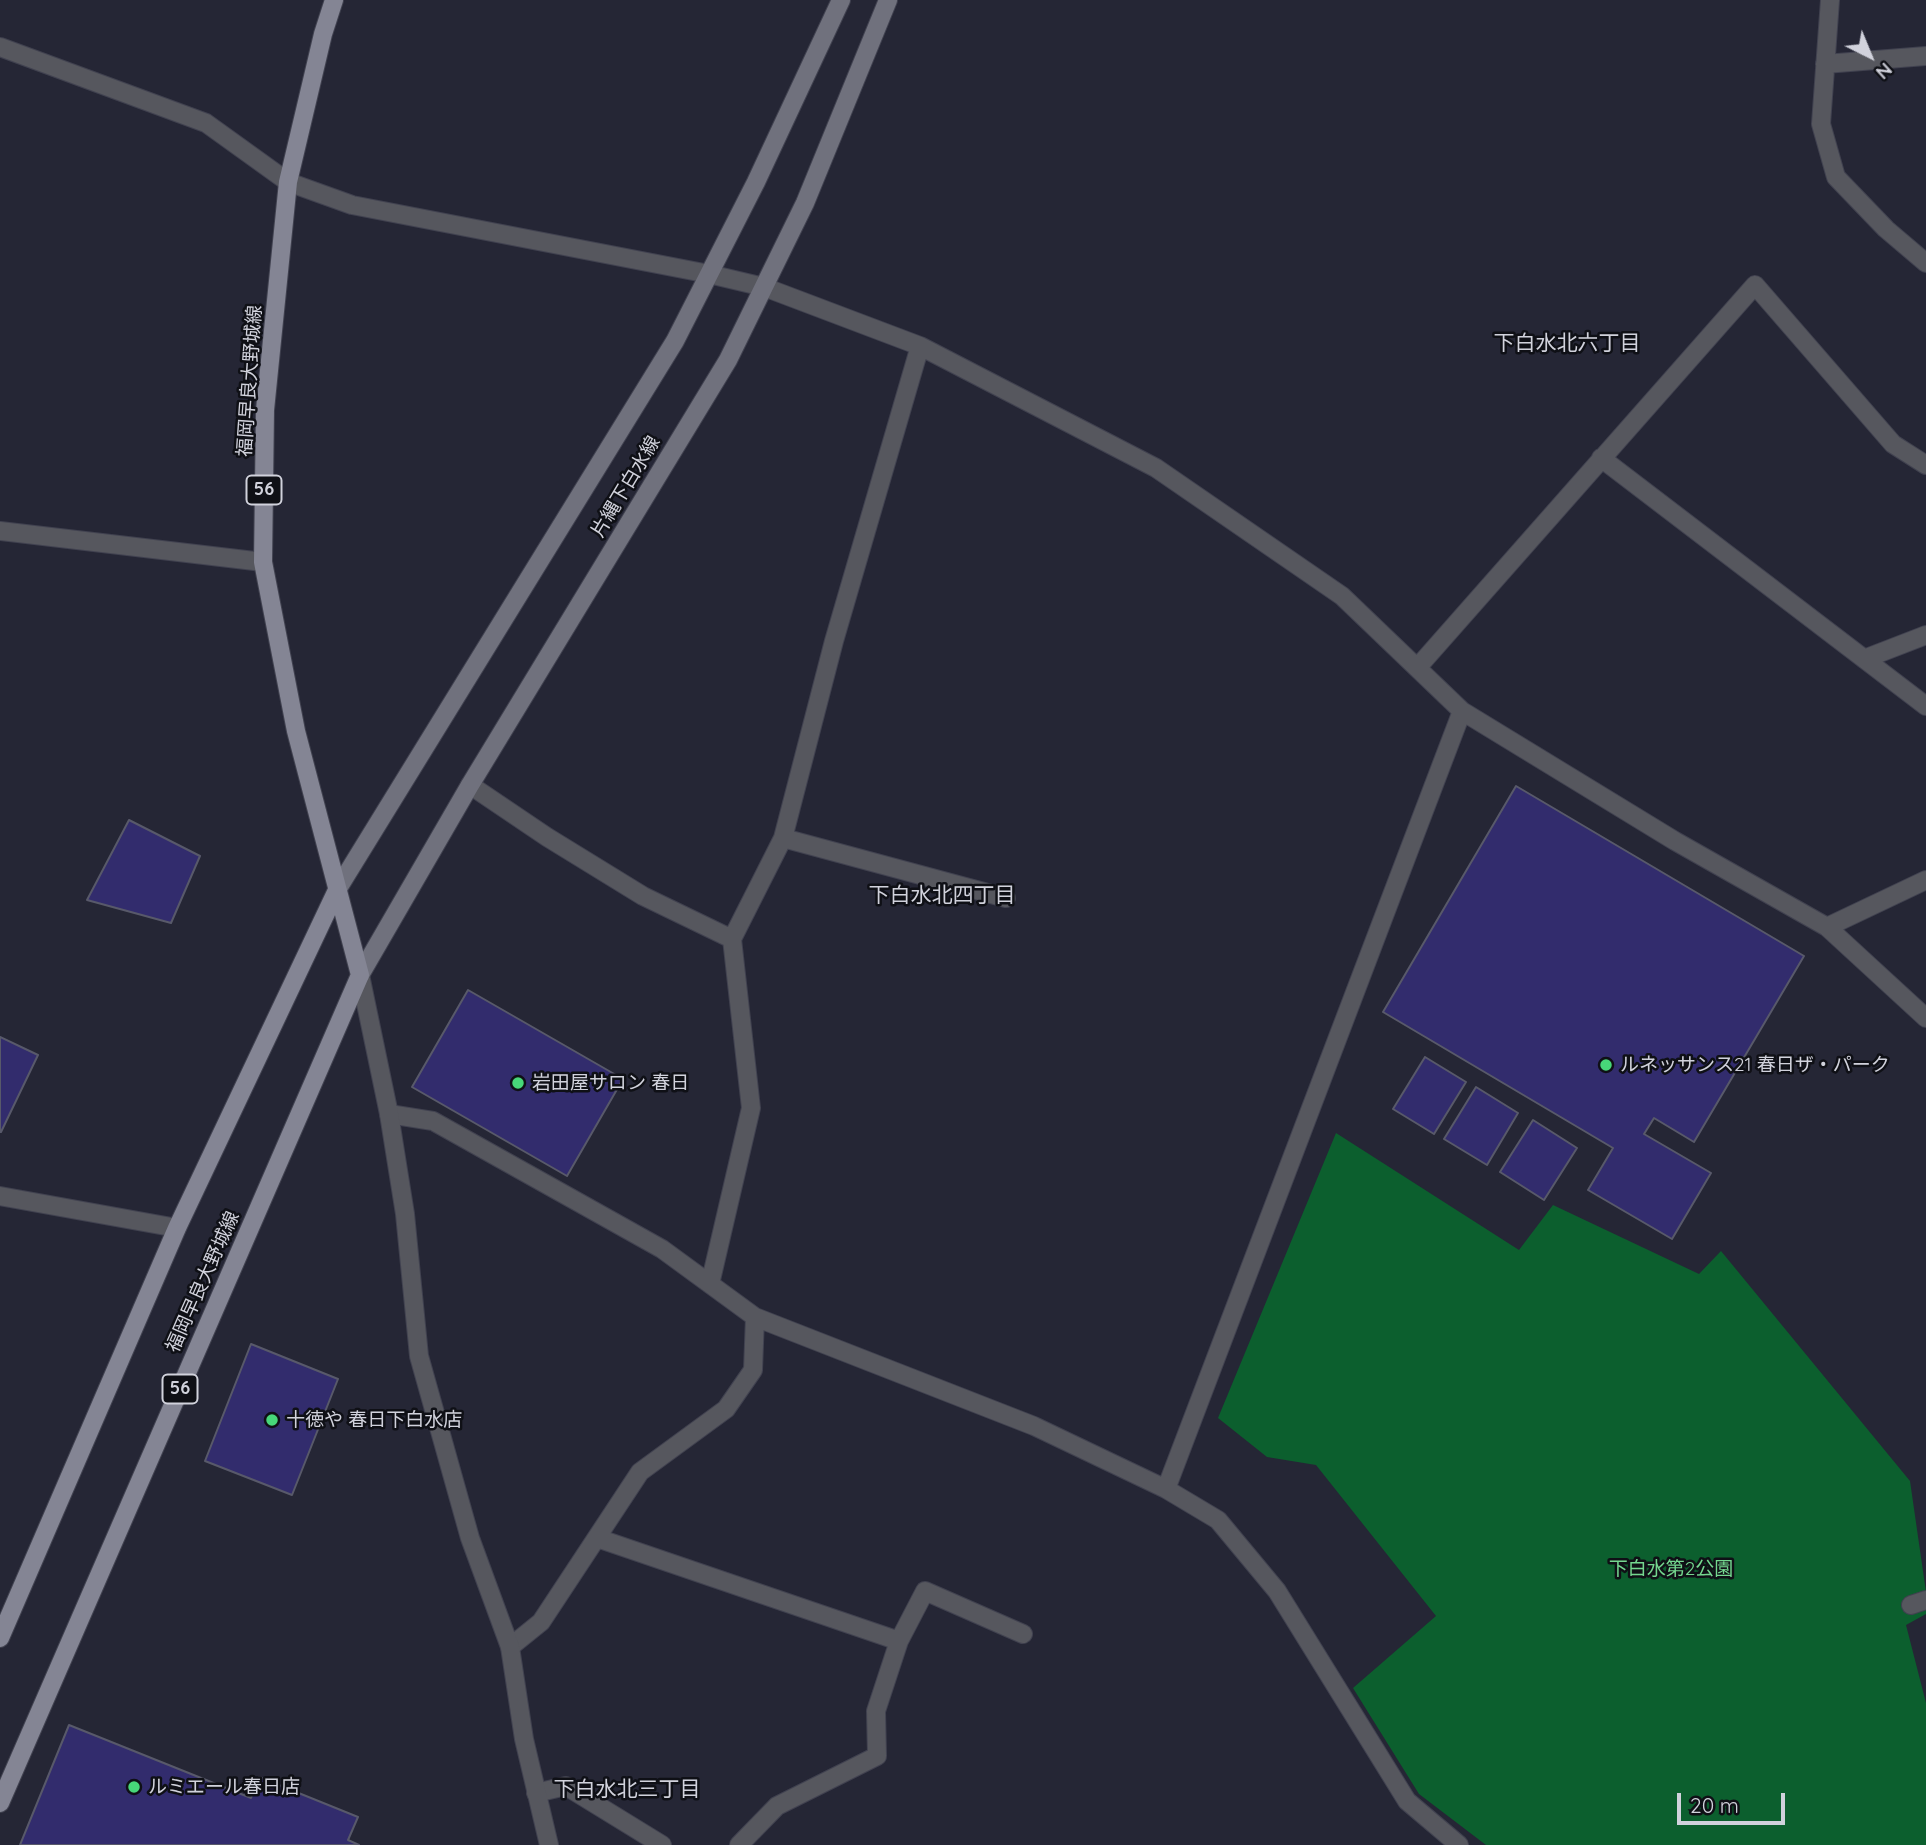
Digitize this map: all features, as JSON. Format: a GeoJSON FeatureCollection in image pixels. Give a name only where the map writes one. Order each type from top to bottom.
{"type":"FeatureCollection","features":[{"type":"Feature","properties":{"kind":"main road","name":"福岡早良大野城線"},"geometry":{"type":"LineString","coordinates":[[0,1803],[360,975],[296,731],[263,562],[265,410],[288,182],[323,34],[334,0]]}},
{"type":"Feature","properties":{"kind":"main road","name":"片縄下白水線"},"geometry":{"type":"LineString","coordinates":[[337,890],[675,341],[756,183],[841,0]]}},
{"type":"Feature","properties":{"kind":"main road","name":"片縄下白水線"},"geometry":{"type":"LineString","coordinates":[[360,975],[470,785],[728,360],[805,203],[888,0]]}},
{"type":"Feature","properties":{"kind":"main road"},"geometry":{"type":"LineString","coordinates":[[0,1638],[177,1228],[337,890]]}},
{"type":"Feature","properties":{"kind":"street"},"geometry":{"type":"LineString","coordinates":[[1830,0],[1821,124],[1836,177],[1886,229],[1926,263]]}},
{"type":"Feature","properties":{"kind":"street"},"geometry":{"type":"LineString","coordinates":[[0,47],[206,123],[288,182],[352,205],[764,287],[920,346],[1156,468],[1342,596],[1462,711],[1675,841],[1827,927],[1926,1018]]}},
{"type":"Feature","properties":{"kind":"street"},"geometry":{"type":"LineString","coordinates":[[1825,64],[1926,56]]}},
{"type":"Feature","properties":{"kind":"street"},"geometry":{"type":"LineString","coordinates":[[1417,668],[1755,285],[1893,444],[1926,465]]}},
{"type":"Feature","properties":{"kind":"street"},"geometry":{"type":"LineString","coordinates":[[710,1284],[751,1108],[732,939],[783,838],[834,640],[920,346]]}},
{"type":"Feature","properties":{"kind":"street"},"geometry":{"type":"LineString","coordinates":[[1601,458],[1926,706]]}},
{"type":"Feature","properties":{"kind":"street"},"geometry":{"type":"LineString","coordinates":[[0,531],[263,562]]}},
{"type":"Feature","properties":{"kind":"street"},"geometry":{"type":"LineString","coordinates":[[1864,659],[1926,635]]}},
{"type":"Feature","properties":{"kind":"street"},"geometry":{"type":"LineString","coordinates":[[1166,1489],[1462,711]]}},
{"type":"Feature","properties":{"kind":"street"},"geometry":{"type":"LineString","coordinates":[[470,785],[547,837],[643,896],[732,939]]}},
{"type":"Feature","properties":{"kind":"street"},"geometry":{"type":"LineString","coordinates":[[783,838],[1006,898]]}},
{"type":"Feature","properties":{"kind":"street"},"geometry":{"type":"LineString","coordinates":[[1827,927],[1926,880]]}},
{"type":"Feature","properties":{"kind":"street"},"geometry":{"type":"LineString","coordinates":[[360,975],[389,1114],[405,1214],[419,1356],[470,1538],[510,1647],[524,1739],[549,1845]]}},
{"type":"Feature","properties":{"kind":"street"},"geometry":{"type":"LineString","coordinates":[[389,1114],[433,1121],[662,1249],[755,1317],[1034,1426],[1166,1489],[1218,1520],[1277,1591],[1407,1801],[1459,1845]]}},
{"type":"Feature","properties":{"kind":"street"},"geometry":{"type":"LineString","coordinates":[[0,1196],[177,1228]]}},
{"type":"Feature","properties":{"kind":"street"},"geometry":{"type":"LineString","coordinates":[[510,1647],[541,1622],[640,1472],[726,1409],[753,1370],[755,1317]]}},
{"type":"Feature","properties":{"kind":"street"},"geometry":{"type":"LineString","coordinates":[[597,1538],[900,1642]]}},
{"type":"Feature","properties":{"kind":"street"},"geometry":{"type":"LineString","coordinates":[[739,1845],[777,1805],[877,1756],[876,1711],[900,1642],[925,1591],[1023,1634]]}},
{"type":"Feature","properties":{"kind":"street"},"geometry":{"type":"LineString","coordinates":[[536,1793],[566,1787],[662,1845]]}},
{"type":"Feature","properties":{"kind":"green space","name":"下白水第2公園"},"geometry":{"type":"Polygon","coordinates":[[[1336,1133],[1519,1250],[1553,1205],[1699,1274],[1721,1251],[1910,1481],[1926,1592],[1926,1614],[1906,1625],[1926,1703],[1926,1845],[1486,1845],[1419,1794],[1353,1688],[1436,1616],[1316,1465],[1267,1457],[1218,1418],[1336,1133]]]}},
{"type":"Feature","properties":{"kind":"building","name":"ルネッサンス21 春日ザ・パーク"},"geometry":{"type":"Polygon","coordinates":[[[1516,786],[1804,956],[1694,1142],[1654,1118],[1644,1134],[1711,1173],[1672,1239],[1588,1190],[1613,1148],[1383,1012],[1516,786]]]}},
{"type":"Feature","properties":{"kind":"building"},"geometry":{"type":"Polygon","coordinates":[[[129,820],[200,856],[171,923],[87,900],[129,820]]]}},
{"type":"Feature","properties":{"kind":"building","name":"岩田屋サロン 春日"},"geometry":{"type":"Polygon","coordinates":[[[468,990],[623,1079],[567,1176],[412,1087],[468,990]]]}},
{"type":"Feature","properties":{"kind":"building"},"geometry":{"type":"Polygon","coordinates":[[[0,1037],[38,1055],[1,1132],[0,1132],[0,1037]]]}},
{"type":"Feature","properties":{"kind":"building"},"geometry":{"type":"Polygon","coordinates":[[[1425,1057],[1466,1082],[1434,1134],[1393,1109],[1425,1057]]]}},
{"type":"Feature","properties":{"kind":"building"},"geometry":{"type":"Polygon","coordinates":[[[1476,1087],[1518,1113],[1487,1165],[1444,1139],[1476,1087]]]}},
{"type":"Feature","properties":{"kind":"building"},"geometry":{"type":"Polygon","coordinates":[[[1533,1120],[1577,1148],[1544,1200],[1500,1172],[1533,1120]]]}},
{"type":"Feature","properties":{"kind":"building","name":"十徳や 春日下白水店"},"geometry":{"type":"Polygon","coordinates":[[[251,1344],[338,1379],[292,1495],[205,1461],[251,1344]]]}},
{"type":"Feature","properties":{"kind":"building","name":"ルミエール春日店"},"geometry":{"type":"Polygon","coordinates":[[[69,1725],[251,1798],[259,1777],[358,1817],[348,1840],[359,1845],[20,1845],[69,1725]]]}},
{"type":"Feature","properties":{"kind":"place","name":"ルネッサンス21 春日ザ・パーク"},"geometry":{"type":"Point","coordinates":[1606,1065]}},
{"type":"Feature","properties":{"kind":"place","name":"岩田屋サロン 春日"},"geometry":{"type":"Point","coordinates":[518,1083]}},
{"type":"Feature","properties":{"kind":"place","name":"十徳や 春日下白水店"},"geometry":{"type":"Point","coordinates":[272,1420]}},
{"type":"Feature","properties":{"kind":"place","name":"ルミエール春日店"},"geometry":{"type":"Point","coordinates":[134,1787]}},
{"type":"Feature","properties":{"kind":"district","name":"下白水北六丁目"},"geometry":{"type":"Point","coordinates":[1567,344]}},
{"type":"Feature","properties":{"kind":"district","name":"下白水北四丁目"},"geometry":{"type":"Point","coordinates":[942,896]}},
{"type":"Feature","properties":{"kind":"district","name":"下白水北三丁目"},"geometry":{"type":"Point","coordinates":[627,1790]}}]}
